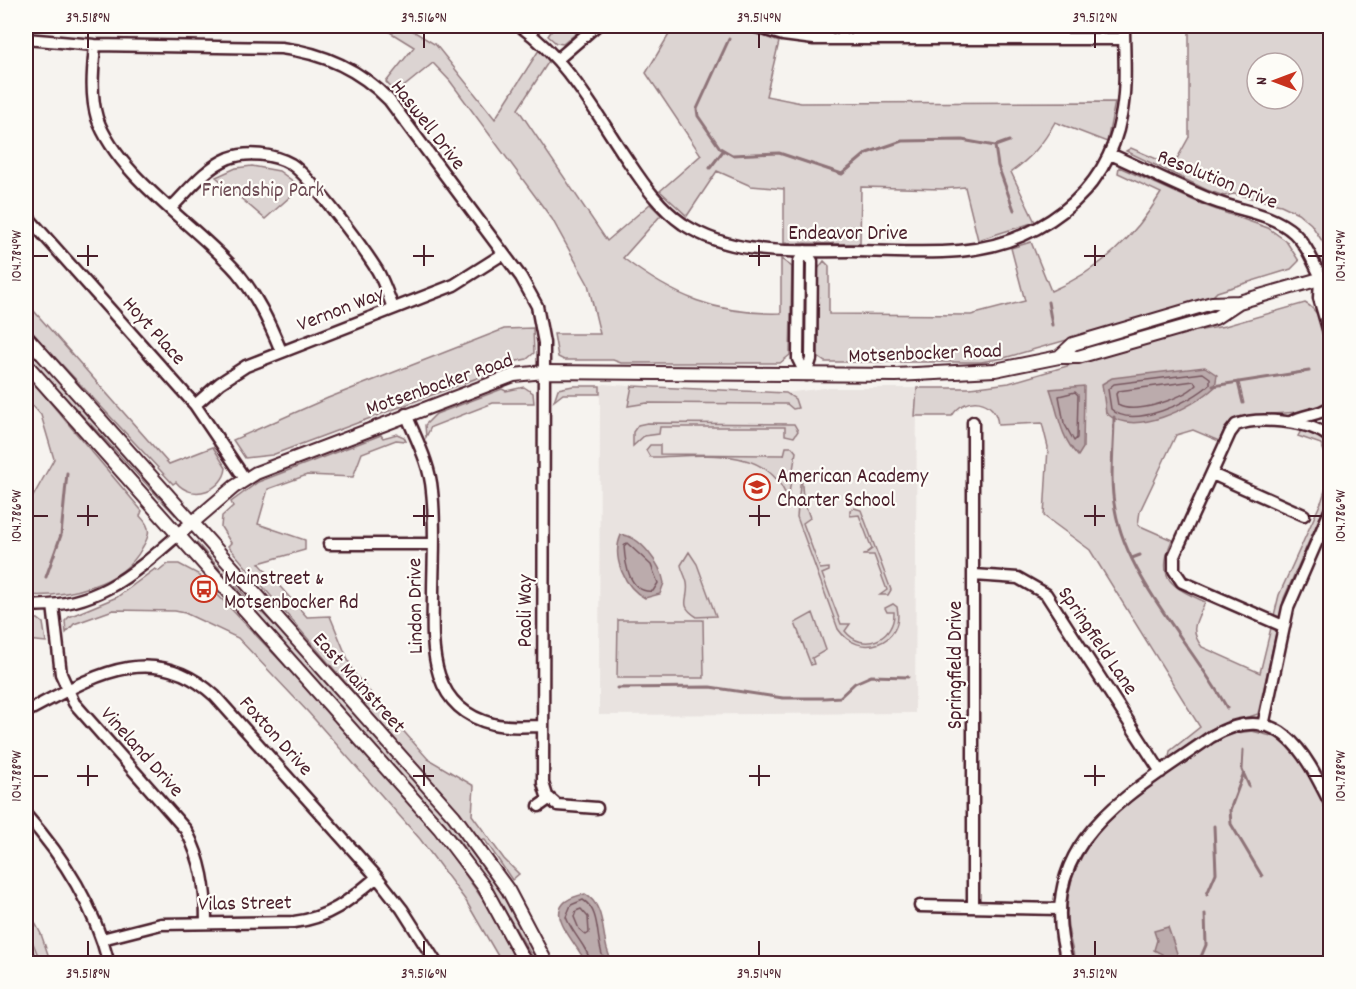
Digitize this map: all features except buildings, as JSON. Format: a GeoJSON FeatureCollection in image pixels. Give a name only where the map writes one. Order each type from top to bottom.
{"type":"FeatureCollection","features":[{"type":"Feature","properties":{"kind":"main road","name":"Motsenbocker Road"},"geometry":{"type":"LineString","coordinates":[[178,535],[245,479],[276,464],[507,377],[544,372],[806,375],[976,372],[1012,368],[1059,357],[1078,357],[1215,318],[1239,302],[1325,277]]}},
{"type":"Feature","properties":{"kind":"main road","name":"East Mainstreet"},"geometry":{"type":"LineString","coordinates":[[26,336],[454,816],[508,890],[547,963]]}},
{"type":"Feature","properties":{"kind":"main road","name":"East Mainstreet"},"geometry":{"type":"LineString","coordinates":[[26,364],[440,828],[484,887],[526,963]]}},
{"type":"Feature","properties":{"kind":"street","name":"Endeavor Drive"},"geometry":{"type":"LineString","coordinates":[[520,26],[559,58],[647,189],[674,218],[694,231],[724,244],[758,250],[805,251],[962,251],[1015,238],[1049,223],[1073,204],[1091,184],[1110,154],[1123,104],[1124,26]]}},
{"type":"Feature","properties":{"kind":"street"},"geometry":{"type":"LineString","coordinates":[[559,58],[596,26]]}},
{"type":"Feature","properties":{"kind":"street"},"geometry":{"type":"LineString","coordinates":[[753,26],[775,34],[814,39],[1124,39]]}},
{"type":"Feature","properties":{"kind":"street"},"geometry":{"type":"LineString","coordinates":[[914,26],[914,38]]}},
{"type":"Feature","properties":{"kind":"street","name":"Haswell Drive"},"geometry":{"type":"LineString","coordinates":[[26,39],[95,45],[270,47],[312,53],[343,65],[367,80],[389,100],[521,276],[537,306],[543,333],[544,372]]}},
{"type":"Feature","properties":{"kind":"street"},"geometry":{"type":"LineString","coordinates":[[95,45],[93,96],[100,125],[115,150],[245,283],[263,310],[280,351]]}},
{"type":"Feature","properties":{"kind":"street","name":"Resolution Drive"},"geometry":{"type":"LineString","coordinates":[[1110,154],[1213,200],[1265,216],[1279,223],[1293,233],[1307,248],[1325,277]]}},
{"type":"Feature","properties":{"kind":"street"},"geometry":{"type":"LineString","coordinates":[[170,208],[211,168],[230,158],[255,155],[284,161],[309,180],[370,260],[382,280],[393,308]]}},
{"type":"Feature","properties":{"kind":"street","name":"Hoyt Place"},"geometry":{"type":"LineString","coordinates":[[26,215],[195,405],[245,479]]}},
{"type":"Feature","properties":{"kind":"street"},"geometry":{"type":"LineString","coordinates":[[805,251],[799,261],[798,359],[806,375]]}},
{"type":"Feature","properties":{"kind":"street","name":"Vernon Way"},"geometry":{"type":"LineString","coordinates":[[195,405],[238,370],[280,351],[463,281],[503,254]]}},
{"type":"Feature","properties":{"kind":"street"},"geometry":{"type":"LineString","coordinates":[[1325,277],[1330,290]]}},
{"type":"Feature","properties":{"kind":"street"},"geometry":{"type":"LineString","coordinates":[[1325,277],[1319,298],[1330,336]]}},
{"type":"Feature","properties":{"kind":"street","name":"Paoli Way"},"geometry":{"type":"LineString","coordinates":[[544,372],[543,783],[549,798]]}},
{"type":"Feature","properties":{"kind":"street"},"geometry":{"type":"LineString","coordinates":[[1291,422],[1298,418],[1319,414],[1330,407]]}},
{"type":"Feature","properties":{"kind":"street"},"geometry":{"type":"LineString","coordinates":[[1330,407],[1325,419],[1330,437]]}},
{"type":"Feature","properties":{"kind":"street","name":"Lindon Drive"},"geometry":{"type":"LineString","coordinates":[[406,414],[430,480],[433,544],[432,648],[436,669],[443,686],[453,700],[467,712],[500,725],[543,726]]}},
{"type":"Feature","properties":{"kind":"street"},"geometry":{"type":"LineString","coordinates":[[1283,626],[1182,582],[1174,570],[1174,556],[1236,425],[1291,422],[1318,429],[1330,437]]}},
{"type":"Feature","properties":{"kind":"street","name":"Springfield Drive"},"geometry":{"type":"LineString","coordinates":[[973,423],[973,907]]}},
{"type":"Feature","properties":{"kind":"street"},"geometry":{"type":"LineString","coordinates":[[1212,474],[1304,515]]}},
{"type":"Feature","properties":{"kind":"street"},"geometry":{"type":"LineString","coordinates":[[1263,726],[1283,626],[1292,596],[1330,511]]}},
{"type":"Feature","properties":{"kind":"street","name":"Motsenbocker Road"},"geometry":{"type":"LineString","coordinates":[[26,605],[53,605],[82,599],[112,587],[132,574],[178,535]]}},
{"type":"Feature","properties":{"kind":"street"},"geometry":{"type":"LineString","coordinates":[[329,544],[433,544]]}},
{"type":"Feature","properties":{"kind":"street","name":"Springfield Lane"},"geometry":{"type":"LineString","coordinates":[[974,574],[1018,578],[1046,594],[1161,772]]}},
{"type":"Feature","properties":{"kind":"street","name":"Vineland Drive"},"geometry":{"type":"LineString","coordinates":[[53,605],[57,653],[67,690],[81,712],[186,830],[195,848],[204,878],[206,922]]}},
{"type":"Feature","properties":{"kind":"street"},"geometry":{"type":"LineString","coordinates":[[419,649],[432,648]]}},
{"type":"Feature","properties":{"kind":"street","name":"Foxton Drive"},"geometry":{"type":"LineString","coordinates":[[26,712],[108,671],[132,666],[164,668],[197,681],[215,696],[377,877],[406,915],[437,963]]}},
{"type":"Feature","properties":{"kind":"street"},"geometry":{"type":"LineString","coordinates":[[1068,963],[1062,940],[1060,909],[1067,873],[1084,838],[1109,810],[1221,731],[1235,726],[1263,726],[1281,733],[1299,747],[1330,803]]}},
{"type":"Feature","properties":{"kind":"street"},"geometry":{"type":"LineString","coordinates":[[539,806],[549,798],[563,807],[597,808]]}},
{"type":"Feature","properties":{"kind":"street"},"geometry":{"type":"LineString","coordinates":[[26,815],[76,880],[102,939],[109,963]]}},
{"type":"Feature","properties":{"kind":"street","name":"Vilas Street"},"geometry":{"type":"LineString","coordinates":[[102,939],[151,925],[206,922],[294,922],[312,919],[346,903],[377,877]]}},
{"type":"Feature","properties":{"kind":"street"},"geometry":{"type":"LineString","coordinates":[[920,906],[1060,909]]}},
{"type":"Feature","properties":{"kind":"street"},"geometry":{"type":"LineString","coordinates":[[26,951],[30,963]]}},
{"type":"Feature","properties":{"kind":"shaded area","name":"American Academy Charter School"},"geometry":{"type":"Polygon","coordinates":[[[604,384],[695,391],[786,393],[824,388],[917,388],[915,713],[599,715],[600,386],[604,384]]]}},
{"type":"Feature","properties":{"kind":"green space"},"geometry":{"type":"Polygon","coordinates":[[[380,26],[405,26],[436,45],[495,119],[539,50],[549,61],[518,109],[607,241],[650,204],[661,215],[623,258],[678,293],[736,311],[781,313],[781,259],[792,267],[790,355],[780,363],[621,363],[613,360],[564,360],[558,357],[554,334],[600,334],[588,284],[552,219],[450,81],[433,63],[396,93],[386,82],[414,47],[380,26]]]}},
{"type":"Feature","properties":{"kind":"green space"},"geometry":{"type":"Polygon","coordinates":[[[555,26],[585,26],[563,44],[556,43],[548,36],[555,26]]]}},
{"type":"Feature","properties":{"kind":"green space"},"geometry":{"type":"Polygon","coordinates":[[[674,26],[737,26],[779,42],[766,96],[801,103],[1115,102],[1107,142],[1055,122],[1036,150],[1011,172],[1035,222],[978,240],[965,187],[942,189],[861,187],[860,244],[784,243],[784,189],[751,186],[717,171],[687,216],[660,191],[701,155],[646,73],[674,26]]]}},
{"type":"Feature","properties":{"kind":"green space"},"geometry":{"type":"Polygon","coordinates":[[[1189,26],[1330,26],[1330,253],[1311,224],[1298,213],[1281,205],[1234,194],[1224,196],[1207,190],[1126,151],[1131,148],[1173,166],[1189,137],[1189,26]]]}},
{"type":"Feature","properties":{"kind":"green space","name":"Friendship Park"},"geometry":{"type":"Polygon","coordinates":[[[252,166],[279,171],[301,187],[265,219],[216,177],[236,168],[252,166]]]}},
{"type":"Feature","properties":{"kind":"green space"},"geometry":{"type":"Polygon","coordinates":[[[1119,167],[1206,206],[1268,228],[1286,241],[1299,261],[1291,269],[1217,292],[1210,299],[1004,358],[981,362],[825,362],[818,357],[818,269],[824,261],[829,266],[829,314],[971,315],[1025,301],[1011,248],[1031,242],[1051,291],[1069,283],[1100,263],[1127,238],[1151,209],[1161,193],[1118,173],[1119,167]]]}},
{"type":"Feature","properties":{"kind":"green space"},"geometry":{"type":"Polygon","coordinates":[[[26,302],[169,464],[213,447],[226,468],[220,482],[207,491],[199,492],[191,492],[176,482],[173,484],[26,326],[26,302]]]}},
{"type":"Feature","properties":{"kind":"green space"},"geometry":{"type":"Polygon","coordinates":[[[1305,303],[1321,320],[1325,333],[1328,347],[1330,402],[1310,411],[1237,417],[1225,428],[1219,441],[1193,430],[1176,435],[1140,511],[1138,525],[1172,540],[1165,564],[1170,580],[1176,586],[1205,602],[1195,625],[1195,635],[1202,647],[1260,673],[1279,595],[1322,500],[1330,475],[1330,494],[1284,598],[1258,714],[1209,730],[1169,758],[1170,751],[1200,727],[1090,550],[1044,516],[1048,447],[1042,423],[998,425],[992,409],[979,402],[964,404],[952,416],[915,416],[917,388],[970,388],[1009,383],[1173,335],[1225,326],[1305,303]]]}},
{"type":"Feature","properties":{"kind":"green space"},"geometry":{"type":"Polygon","coordinates":[[[1212,307],[1212,312],[1194,320],[1076,352],[1096,343],[1212,307]]]}},
{"type":"Feature","properties":{"kind":"green space"},"geometry":{"type":"Polygon","coordinates":[[[533,328],[534,353],[527,359],[512,362],[509,366],[272,455],[245,458],[233,440],[328,398],[504,329],[533,328]]]}},
{"type":"Feature","properties":{"kind":"green space"},"geometry":{"type":"Polygon","coordinates":[[[26,346],[177,513],[175,515],[26,355],[26,346]]]}},
{"type":"Feature","properties":{"kind":"green space"},"geometry":{"type":"Polygon","coordinates":[[[26,374],[142,511],[140,516],[148,528],[147,539],[133,561],[107,580],[75,591],[26,595],[26,509],[54,459],[41,415],[26,398],[26,374]]]}},
{"type":"Feature","properties":{"kind":"green space"},"geometry":{"type":"Polygon","coordinates":[[[573,386],[600,386],[600,394],[563,394],[554,401],[558,389],[573,386]]]}},
{"type":"Feature","properties":{"kind":"green space"},"geometry":{"type":"Polygon","coordinates":[[[632,386],[786,393],[795,399],[798,408],[793,409],[787,404],[647,403],[628,406],[632,386]]]}},
{"type":"Feature","properties":{"kind":"green space"},"geometry":{"type":"Polygon","coordinates":[[[524,387],[533,393],[534,403],[493,403],[431,427],[426,437],[425,425],[436,414],[502,389],[506,391],[524,387]]]}},
{"type":"Feature","properties":{"kind":"green space"},"geometry":{"type":"Polygon","coordinates":[[[647,423],[794,424],[798,431],[794,437],[785,435],[785,427],[660,427],[659,434],[644,436],[633,446],[633,432],[638,425],[647,423]]]}},
{"type":"Feature","properties":{"kind":"green space"},"geometry":{"type":"Polygon","coordinates":[[[1302,429],[1324,437],[1330,443],[1330,466],[1321,444],[1298,436],[1302,429]]]}},
{"type":"Feature","properties":{"kind":"green space"},"geometry":{"type":"Polygon","coordinates":[[[397,434],[404,437],[406,441],[396,440],[362,453],[353,477],[307,475],[268,489],[258,524],[305,540],[305,550],[259,563],[307,617],[330,616],[353,672],[428,759],[474,786],[472,815],[504,859],[519,874],[512,880],[485,840],[481,840],[228,546],[231,543],[221,527],[222,516],[233,506],[231,502],[258,482],[381,435],[383,438],[397,434]]]}},
{"type":"Feature","properties":{"kind":"green space"},"geometry":{"type":"Polygon","coordinates":[[[650,445],[660,445],[660,454],[784,455],[786,447],[792,447],[796,452],[789,493],[785,493],[775,477],[761,466],[744,460],[706,455],[650,457],[646,450],[650,445]]]}},
{"type":"Feature","properties":{"kind":"green space"},"geometry":{"type":"Polygon","coordinates":[[[801,474],[803,498],[810,518],[803,523],[820,569],[829,568],[829,571],[822,574],[841,624],[850,624],[845,631],[860,642],[877,640],[884,636],[893,622],[894,612],[887,612],[885,608],[893,604],[897,607],[898,620],[894,630],[878,644],[857,644],[838,629],[797,517],[801,474]]]}},
{"type":"Feature","properties":{"kind":"green space"},"geometry":{"type":"Polygon","coordinates":[[[854,508],[861,510],[891,590],[888,595],[880,595],[887,590],[874,555],[864,555],[872,549],[859,515],[850,516],[850,510],[854,508]]]}},
{"type":"Feature","properties":{"kind":"green space"},"geometry":{"type":"Polygon","coordinates":[[[196,542],[284,635],[449,819],[496,883],[540,963],[536,963],[488,882],[456,837],[251,608],[196,542]]]}},
{"type":"Feature","properties":{"kind":"green space"},"geometry":{"type":"Polygon","coordinates":[[[689,552],[697,564],[716,616],[697,617],[687,609],[687,583],[681,565],[689,552]]]}},
{"type":"Feature","properties":{"kind":"green space"},"geometry":{"type":"Polygon","coordinates":[[[168,564],[179,564],[198,574],[325,708],[438,836],[488,907],[519,963],[502,963],[466,901],[420,839],[308,712],[238,638],[185,613],[175,611],[113,610],[74,624],[66,633],[65,621],[69,617],[117,597],[155,569],[159,571],[168,564]]]}},
{"type":"Feature","properties":{"kind":"green space"},"geometry":{"type":"Polygon","coordinates":[[[813,613],[826,650],[812,658],[814,664],[811,665],[795,623],[813,613]]]}},
{"type":"Feature","properties":{"kind":"green space"},"geometry":{"type":"Polygon","coordinates":[[[26,617],[38,619],[43,623],[46,642],[26,640],[26,617]]]}},
{"type":"Feature","properties":{"kind":"green space"},"geometry":{"type":"Polygon","coordinates":[[[618,620],[703,620],[704,678],[617,678],[618,620]]]}},
{"type":"Feature","properties":{"kind":"green space"},"geometry":{"type":"Polygon","coordinates":[[[1252,731],[1275,737],[1291,748],[1302,760],[1330,815],[1330,963],[1076,964],[1067,920],[1071,884],[1082,857],[1098,833],[1119,811],[1143,792],[1217,740],[1230,734],[1252,731]]]}},
{"type":"Feature","properties":{"kind":"green space"},"geometry":{"type":"Polygon","coordinates":[[[26,906],[41,934],[51,963],[41,963],[26,926],[26,906]]]}},
{"type":"Feature","properties":{"kind":"water"},"geometry":{"type":"Polygon","coordinates":[[[1205,367],[1217,375],[1215,387],[1178,411],[1147,421],[1132,422],[1118,420],[1106,413],[1102,384],[1112,378],[1205,367]]]}},
{"type":"Feature","properties":{"kind":"water"},"geometry":{"type":"Polygon","coordinates":[[[1084,386],[1083,448],[1078,456],[1063,432],[1050,389],[1084,386]]]}},
{"type":"Feature","properties":{"kind":"water"},"geometry":{"type":"Polygon","coordinates":[[[621,535],[628,536],[642,545],[654,560],[664,583],[660,594],[645,598],[626,580],[618,553],[621,535]]]}},
{"type":"Feature","properties":{"kind":"water"},"geometry":{"type":"Polygon","coordinates":[[[585,894],[598,908],[606,945],[613,963],[586,963],[562,923],[560,914],[562,906],[570,899],[585,894]]]}},
{"type":"Feature","properties":{"kind":"water"},"geometry":{"type":"Polygon","coordinates":[[[1168,927],[1180,962],[1165,963],[1162,954],[1154,950],[1157,940],[1154,931],[1168,927]]]}},
{"type":"Feature","properties":{"kind":"waterway"},"geometry":{"type":"LineString","coordinates":[[729,39],[697,109],[698,116],[720,148],[732,155],[779,153],[842,174],[867,153],[902,141],[962,140],[995,146],[1009,141]]}},
{"type":"Feature","properties":{"kind":"waterway"},"geometry":{"type":"LineString","coordinates":[[995,146],[998,166],[1014,210]]}},
{"type":"Feature","properties":{"kind":"waterway"},"geometry":{"type":"LineString","coordinates":[[710,168],[723,151]]}},
{"type":"Feature","properties":{"kind":"waterway"},"geometry":{"type":"LineString","coordinates":[[1048,302],[1052,325]]}},
{"type":"Feature","properties":{"kind":"waterway"},"geometry":{"type":"LineString","coordinates":[[1213,386],[1309,371]]}},
{"type":"Feature","properties":{"kind":"waterway"},"geometry":{"type":"LineString","coordinates":[[1238,382],[1243,403]]}},
{"type":"Feature","properties":{"kind":"waterway"},"geometry":{"type":"LineString","coordinates":[[1114,417],[1112,486],[1122,535],[1147,586],[1227,708]]}},
{"type":"Feature","properties":{"kind":"waterway"},"geometry":{"type":"LineString","coordinates":[[46,577],[61,535],[67,473]]}},
{"type":"Feature","properties":{"kind":"waterway"},"geometry":{"type":"LineString","coordinates":[[1132,558],[1140,555]]}},
{"type":"Feature","properties":{"kind":"waterway"},"geometry":{"type":"LineString","coordinates":[[617,688],[710,687],[783,698],[824,698],[840,697],[855,683],[871,676],[908,677]]}},
{"type":"Feature","properties":{"kind":"waterway"},"geometry":{"type":"LineString","coordinates":[[1243,750],[1242,770],[1249,786]]}},
{"type":"Feature","properties":{"kind":"waterway"},"geometry":{"type":"LineString","coordinates":[[1243,775],[1230,810],[1231,824],[1262,876]]}},
{"type":"Feature","properties":{"kind":"waterway"},"geometry":{"type":"LineString","coordinates":[[1207,894],[1216,873],[1214,826]]}},
{"type":"Feature","properties":{"kind":"waterway"},"geometry":{"type":"LineString","coordinates":[[1198,964],[1206,945],[1205,914]]}},
{"type":"Feature","properties":{"kind":"place","name":"American Academy Charter School"},"geometry":{"type":"Point","coordinates":[757,487]}},
{"type":"Feature","properties":{"kind":"place","name":"Mainstreet & Motsenbocker Rd"},"geometry":{"type":"Point","coordinates":[204,589]}}]}
